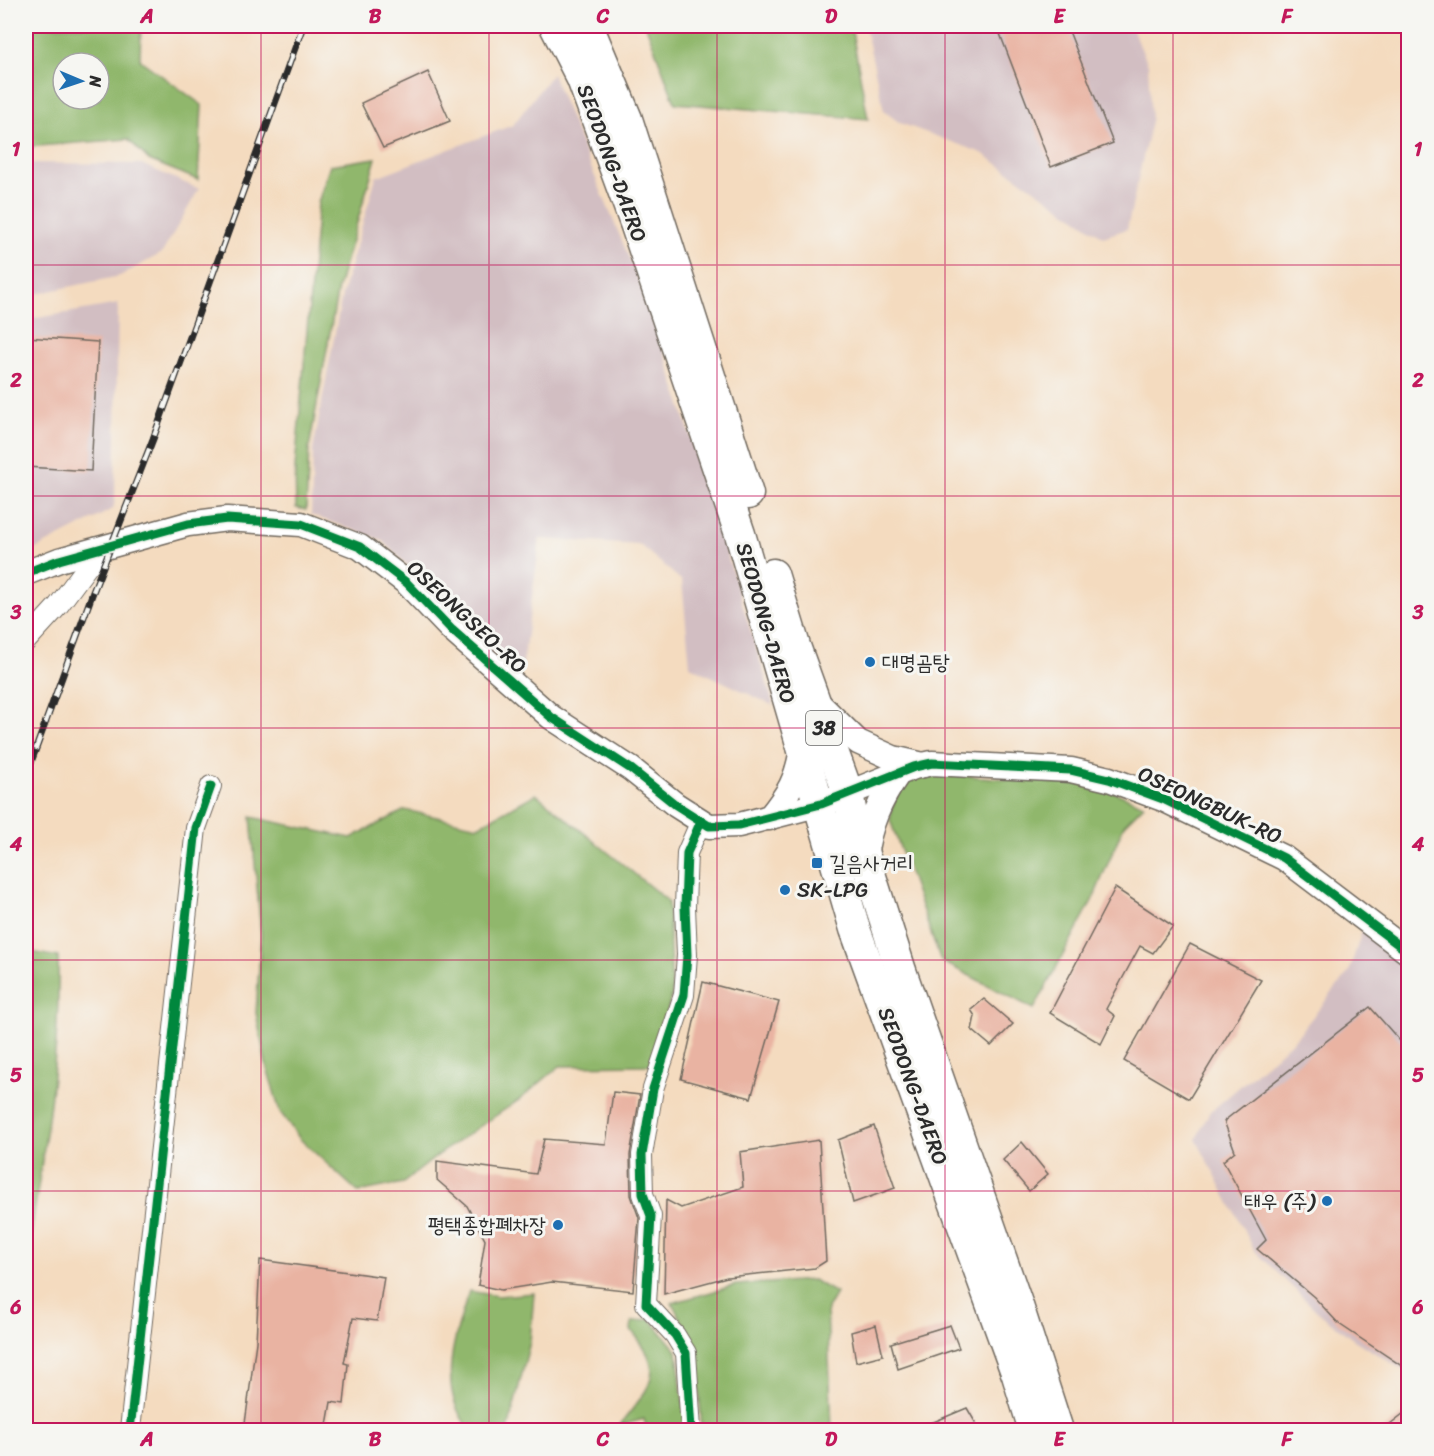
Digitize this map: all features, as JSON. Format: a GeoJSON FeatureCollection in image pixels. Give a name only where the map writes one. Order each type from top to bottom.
{"type":"FeatureCollection","features":[{"type":"Feature","properties":{"kind":"main road","name":"SEODONG-DAERO"},"geometry":{"type":"LineString","coordinates":[[555,26],[582,80],[635,223],[740,534],[821,804],[855,929],[1001,1330],[1034,1431]]}},
{"type":"Feature","properties":{"kind":"main road","name":"SEODONG-DAERO"},"geometry":{"type":"LineString","coordinates":[[588,26],[631,130],[814,699],[848,793],[853,820],[901,970],[1019,1309],[1058,1431]]}},
{"type":"Feature","properties":{"kind":"street","name":"OSEONGSEO-RO"},"geometry":{"type":"LineString","coordinates":[[26,573],[59,560],[188,524],[227,519],[301,524],[360,547],[407,583],[452,630],[551,717],[631,769],[709,826],[723,827],[769,818],[821,804],[927,764]]}},
{"type":"Feature","properties":{"kind":"street"},"geometry":{"type":"LineString","coordinates":[[26,641],[58,606],[101,548]]}},
{"type":"Feature","properties":{"kind":"street"},"geometry":{"type":"LineString","coordinates":[[814,699],[858,742],[893,758],[927,764]]}},
{"type":"Feature","properties":{"kind":"street"},"geometry":{"type":"LineString","coordinates":[[769,818],[792,788],[798,775],[803,747]]}},
{"type":"Feature","properties":{"kind":"street","name":"OSEONGBUK-RO"},"geometry":{"type":"LineString","coordinates":[[927,764],[1071,770],[1110,779],[1163,800],[1284,858],[1408,952]]}},
{"type":"Feature","properties":{"kind":"street"},"geometry":{"type":"LineString","coordinates":[[865,857],[872,822],[882,798],[898,774]]}},
{"type":"Feature","properties":{"kind":"street"},"geometry":{"type":"LineString","coordinates":[[130,1431],[196,828],[211,786]]}},
{"type":"Feature","properties":{"kind":"street"},"geometry":{"type":"LineString","coordinates":[[691,1431],[686,1353],[675,1335],[646,1304],[651,1216],[643,1194],[642,1155],[653,1089],[684,994],[687,955],[685,907],[687,853],[701,821]]}},
{"type":"Feature","properties":{"kind":"shaded area"},"geometry":{"type":"Polygon","coordinates":[[[865,26],[1131,26],[1148,64],[1151,121],[1127,229],[1103,237],[982,153],[900,123],[884,111],[865,26]]]}},
{"type":"Feature","properties":{"kind":"shaded area"},"geometry":{"type":"Polygon","coordinates":[[[552,74],[653,315],[774,706],[690,666],[682,581],[640,545],[540,539],[523,663],[510,672],[467,625],[382,540],[311,515],[313,450],[342,295],[376,177],[513,125],[552,74]]]}},
{"type":"Feature","properties":{"kind":"shaded area"},"geometry":{"type":"Polygon","coordinates":[[[26,163],[141,164],[199,189],[162,253],[120,276],[26,296],[26,163]]]}},
{"type":"Feature","properties":{"kind":"shaded area"},"geometry":{"type":"Polygon","coordinates":[[[118,304],[113,509],[26,554],[26,320],[118,304]]]}},
{"type":"Feature","properties":{"kind":"shaded area","name":"태우 (주)"},"geometry":{"type":"Polygon","coordinates":[[[1363,928],[1408,969],[1408,1373],[1354,1340],[1319,1313],[1255,1251],[1196,1139],[1209,1113],[1294,1040],[1349,972],[1363,928]]]}},
{"type":"Feature","properties":{"kind":"green space"},"geometry":{"type":"Polygon","coordinates":[[[26,26],[141,26],[140,60],[202,105],[198,180],[149,160],[128,139],[26,147],[26,26]]]}},
{"type":"Feature","properties":{"kind":"green space"},"geometry":{"type":"Polygon","coordinates":[[[646,26],[851,26],[868,119],[675,103],[646,26]]]}},
{"type":"Feature","properties":{"kind":"green space"},"geometry":{"type":"Polygon","coordinates":[[[376,158],[338,288],[309,448],[306,510],[296,508],[295,468],[318,203],[330,165],[376,158]]]}},
{"type":"Feature","properties":{"kind":"green space"},"geometry":{"type":"Polygon","coordinates":[[[928,773],[1100,786],[1144,805],[1124,825],[1093,899],[1034,1009],[941,961],[890,820],[894,801],[900,789],[928,773]]]}},
{"type":"Feature","properties":{"kind":"green space"},"geometry":{"type":"Polygon","coordinates":[[[536,794],[668,901],[672,995],[651,1065],[560,1066],[519,1100],[442,1152],[403,1183],[358,1192],[300,1139],[280,1112],[266,1064],[256,1013],[261,935],[251,817],[351,838],[405,810],[478,826],[536,794]]]}},
{"type":"Feature","properties":{"kind":"green space"},"geometry":{"type":"Polygon","coordinates":[[[26,951],[58,957],[58,996],[57,1034],[49,1111],[26,1264],[26,951]]]}},
{"type":"Feature","properties":{"kind":"green space"},"geometry":{"type":"Polygon","coordinates":[[[813,1280],[836,1293],[827,1309],[832,1430],[702,1430],[696,1347],[672,1303],[736,1285],[813,1280]]]}},
{"type":"Feature","properties":{"kind":"green space"},"geometry":{"type":"Polygon","coordinates":[[[469,1291],[498,1296],[534,1293],[530,1342],[508,1430],[470,1430],[459,1414],[453,1397],[451,1362],[458,1326],[469,1291]]]}},
{"type":"Feature","properties":{"kind":"green space"},"geometry":{"type":"Polygon","coordinates":[[[650,1319],[677,1351],[686,1430],[647,1430],[644,1419],[619,1426],[639,1401],[650,1380],[652,1369],[649,1358],[643,1345],[631,1330],[632,1322],[650,1319]]]}},
{"type":"Feature","properties":{"kind":"building"},"geometry":{"type":"Polygon","coordinates":[[[997,26],[1067,26],[1113,143],[1051,167],[997,26]]]}},
{"type":"Feature","properties":{"kind":"building"},"geometry":{"type":"Polygon","coordinates":[[[428,72],[450,121],[383,148],[361,103],[428,72]]]}},
{"type":"Feature","properties":{"kind":"building"},"geometry":{"type":"Polygon","coordinates":[[[26,337],[98,342],[91,471],[26,467],[26,337]]]}},
{"type":"Feature","properties":{"kind":"building"},"geometry":{"type":"Polygon","coordinates":[[[1115,888],[1173,926],[1153,953],[1140,946],[1106,1009],[1115,1016],[1101,1044],[1050,1013],[1115,888]]]}},
{"type":"Feature","properties":{"kind":"building"},"geometry":{"type":"Polygon","coordinates":[[[1190,944],[1261,980],[1189,1099],[1124,1061],[1190,944]]]}},
{"type":"Feature","properties":{"kind":"building"},"geometry":{"type":"Polygon","coordinates":[[[703,982],[779,1002],[751,1098],[681,1079],[703,982]]]}},
{"type":"Feature","properties":{"kind":"building"},"geometry":{"type":"Polygon","coordinates":[[[984,999],[1013,1024],[991,1046],[972,1030],[975,1016],[971,1010],[984,999]]]}},
{"type":"Feature","properties":{"kind":"building","name":"태우 (주)"},"geometry":{"type":"Polygon","coordinates":[[[1370,1007],[1408,1050],[1408,1370],[1339,1324],[1314,1297],[1257,1249],[1266,1240],[1223,1161],[1235,1151],[1224,1121],[1370,1007]]]}},
{"type":"Feature","properties":{"kind":"building","name":"평택종합폐차장"},"geometry":{"type":"Polygon","coordinates":[[[613,1092],[640,1095],[630,1155],[631,1195],[639,1218],[633,1291],[552,1282],[501,1290],[478,1285],[485,1240],[467,1206],[437,1180],[437,1161],[536,1174],[544,1139],[606,1144],[613,1092]]]}},
{"type":"Feature","properties":{"kind":"building"},"geometry":{"type":"Polygon","coordinates":[[[874,1126],[895,1188],[853,1203],[838,1140],[874,1126]]]}},
{"type":"Feature","properties":{"kind":"building"},"geometry":{"type":"Polygon","coordinates":[[[819,1140],[826,1261],[815,1268],[727,1277],[664,1294],[666,1200],[681,1208],[743,1187],[740,1152],[819,1140]]]}},
{"type":"Feature","properties":{"kind":"building"},"geometry":{"type":"Polygon","coordinates":[[[1022,1142],[1048,1174],[1029,1191],[1003,1160],[1022,1142]]]}},
{"type":"Feature","properties":{"kind":"building"},"geometry":{"type":"Polygon","coordinates":[[[260,1260],[384,1277],[377,1321],[353,1318],[344,1363],[348,1364],[344,1404],[331,1402],[326,1431],[244,1431],[256,1342],[260,1260]]]}},
{"type":"Feature","properties":{"kind":"building"},"geometry":{"type":"Polygon","coordinates":[[[876,1325],[883,1355],[856,1362],[851,1332],[876,1325]]]}},
{"type":"Feature","properties":{"kind":"building"},"geometry":{"type":"Polygon","coordinates":[[[950,1325],[959,1348],[898,1369],[891,1343],[950,1325]]]}},
{"type":"Feature","properties":{"kind":"building"},"geometry":{"type":"Polygon","coordinates":[[[967,1408],[978,1427],[970,1431],[912,1431],[967,1408]]]}},
{"type":"Feature","properties":{"kind":"building"},"geometry":{"type":"Polygon","coordinates":[[[1408,1410],[1408,1431],[1381,1431],[1408,1410]]]}},
{"type":"Feature","properties":{"kind":"railway"},"geometry":{"type":"LineString","coordinates":[[26,776],[93,592],[153,439],[303,26]]}},
{"type":"Feature","properties":{"kind":"cycle path"},"geometry":{"type":"LineString","coordinates":[[26,573],[59,560],[188,524],[227,519],[301,524],[360,547],[407,583],[452,630],[551,717],[631,769],[676,805],[709,826],[739,825],[821,804],[914,767],[932,763],[1071,770],[1109,779],[1163,799],[1284,858],[1408,952]]}},
{"type":"Feature","properties":{"kind":"cycle path"},"geometry":{"type":"LineString","coordinates":[[130,1430],[196,828],[211,786]]}},
{"type":"Feature","properties":{"kind":"cycle path"},"geometry":{"type":"LineString","coordinates":[[691,1430],[686,1353],[675,1335],[646,1304],[651,1216],[643,1194],[642,1155],[653,1089],[684,995],[687,955],[685,907],[687,853],[701,821]]}},
{"type":"Feature","properties":{"kind":"place","name":"대명곰탕"},"geometry":{"type":"Point","coordinates":[870,662]}},
{"type":"Feature","properties":{"kind":"place","name":"길음사거리"},"geometry":{"type":"Point","coordinates":[817,863]}},
{"type":"Feature","properties":{"kind":"place","name":"SK-LPG"},"geometry":{"type":"Point","coordinates":[785,890]}},
{"type":"Feature","properties":{"kind":"place","name":"태우 (주)"},"geometry":{"type":"Point","coordinates":[1327,1201]}},
{"type":"Feature","properties":{"kind":"place","name":"평택종합폐차장"},"geometry":{"type":"Point","coordinates":[558,1225]}}]}
